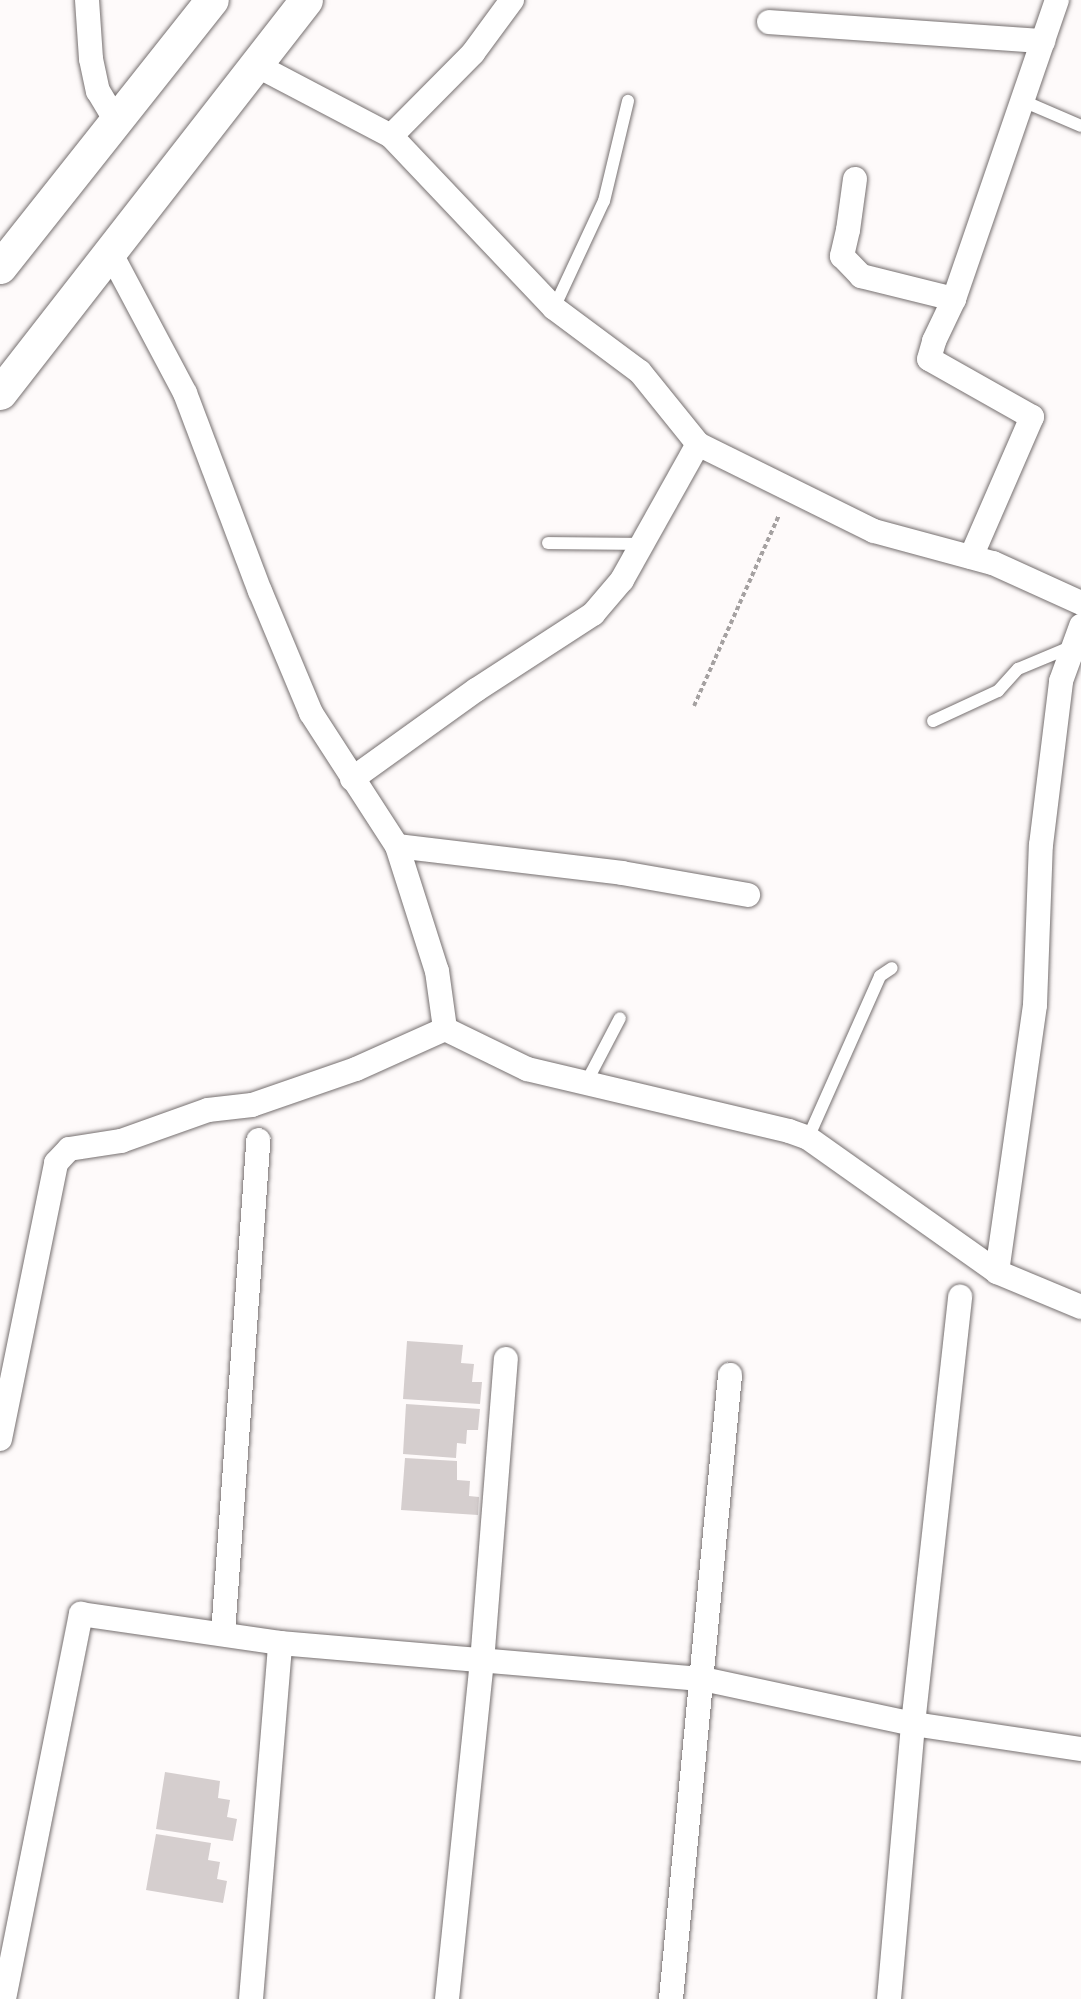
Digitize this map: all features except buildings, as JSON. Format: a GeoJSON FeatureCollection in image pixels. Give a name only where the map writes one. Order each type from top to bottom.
{"type":"FeatureCollection","features":[{"type":"Feature","properties":{"kind":"main road"},"geometry":{"type":"LineString","coordinates":[[0,267],[212,0]]}},
{"type":"Feature","properties":{"kind":"main road"},"geometry":{"type":"LineString","coordinates":[[0,393],[306,0]]}},
{"type":"Feature","properties":{"kind":"street"},"geometry":{"type":"LineString","coordinates":[[87,0],[91,59],[98,91],[116,121]]}},
{"type":"Feature","properties":{"kind":"street"},"geometry":{"type":"LineString","coordinates":[[391,136],[474,53],[512,0]]}},
{"type":"Feature","properties":{"kind":"street"},"geometry":{"type":"LineString","coordinates":[[971,557],[1032,417],[929,359],[934,341],[954,299],[1057,0]]}},
{"type":"Feature","properties":{"kind":"street"},"geometry":{"type":"LineString","coordinates":[[769,22],[1043,41]]}},
{"type":"Feature","properties":{"kind":"street"},"geometry":{"type":"LineString","coordinates":[[254,64],[391,136],[554,308],[640,372],[698,444],[874,531],[993,563],[1081,603]]}},
{"type":"Feature","properties":{"kind":"street"},"geometry":{"type":"LineString","coordinates":[[855,179],[842,256],[861,276],[954,299]]}},
{"type":"Feature","properties":{"kind":"street"},"geometry":{"type":"LineString","coordinates":[[111,252],[185,393],[260,591],[311,712],[397,846],[437,971],[445,1029]]}},
{"type":"Feature","properties":{"kind":"street"},"geometry":{"type":"LineString","coordinates":[[352,779],[476,690],[593,614],[622,580],[698,444]]}},
{"type":"Feature","properties":{"kind":"street"},"geometry":{"type":"LineString","coordinates":[[997,1272],[1035,1005],[1041,845],[1061,681],[1078,636]]}},
{"type":"Feature","properties":{"kind":"street"},"geometry":{"type":"LineString","coordinates":[[397,846],[622,873],[748,896]]}},
{"type":"Feature","properties":{"kind":"street"},"geometry":{"type":"LineString","coordinates":[[445,1029],[527,1069],[789,1131],[808,1138],[997,1272],[1081,1307]]}},
{"type":"Feature","properties":{"kind":"street"},"geometry":{"type":"LineString","coordinates":[[0,1439],[56,1163],[69,1149],[121,1142],[208,1110],[252,1105],[356,1069],[445,1029]]}},
{"type":"Feature","properties":{"kind":"street"},"geometry":{"type":"LineString","coordinates":[[223,1634],[258,1140]]}},
{"type":"Feature","properties":{"kind":"street"},"geometry":{"type":"LineString","coordinates":[[889,1999],[913,1724],[960,1297]]}},
{"type":"Feature","properties":{"kind":"street"},"geometry":{"type":"LineString","coordinates":[[447,1999],[482,1662],[506,1359]]}},
{"type":"Feature","properties":{"kind":"street"},"geometry":{"type":"LineString","coordinates":[[671,1999],[730,1375]]}},
{"type":"Feature","properties":{"kind":"street"},"geometry":{"type":"LineString","coordinates":[[4,1999],[81,1614],[280,1642],[482,1662],[703,1679],[913,1724],[1081,1749]]}},
{"type":"Feature","properties":{"kind":"street"},"geometry":{"type":"LineString","coordinates":[[251,1999],[280,1642]]}},
{"type":"Feature","properties":{"kind":"lane"},"geometry":{"type":"LineString","coordinates":[[554,308],[604,201],[628,101]]}},
{"type":"Feature","properties":{"kind":"lane"},"geometry":{"type":"LineString","coordinates":[[1023,101],[1081,126]]}},
{"type":"Feature","properties":{"kind":"lane"},"geometry":{"type":"LineString","coordinates":[[548,543],[642,544]]}},
{"type":"Feature","properties":{"kind":"lane"},"geometry":{"type":"LineString","coordinates":[[933,721],[998,691],[1018,669],[1078,636]]}},
{"type":"Feature","properties":{"kind":"lane"},"geometry":{"type":"LineString","coordinates":[[808,1138],[880,976],[892,968]]}},
{"type":"Feature","properties":{"kind":"lane"},"geometry":{"type":"LineString","coordinates":[[586,1083],[620,1018]]}},
{"type":"Feature","properties":{"kind":"path"},"geometry":{"type":"LineString","coordinates":[[694,706],[791,490]]}}]}
